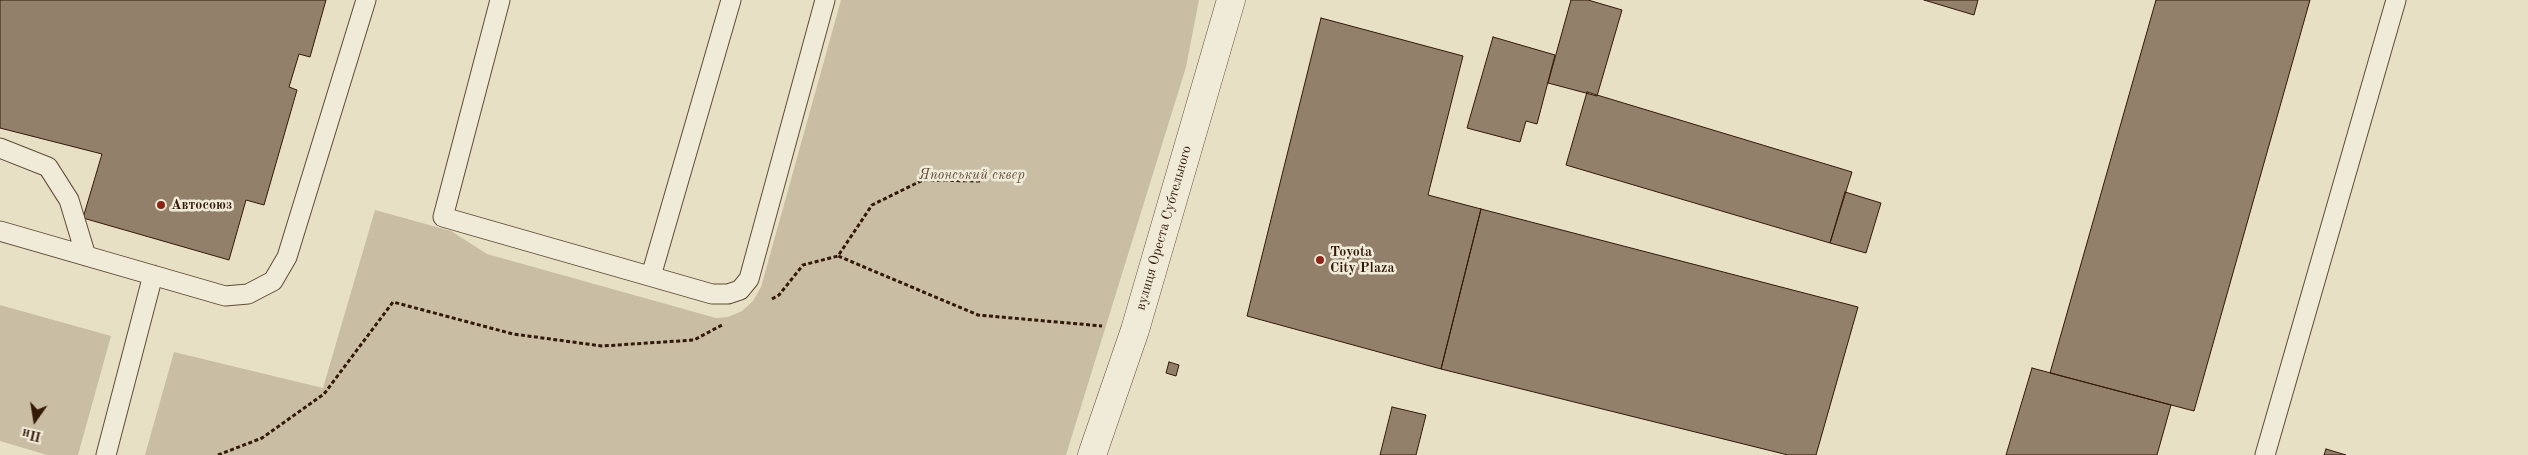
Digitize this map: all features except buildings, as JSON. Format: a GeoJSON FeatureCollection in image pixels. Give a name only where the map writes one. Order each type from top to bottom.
{"type":"FeatureCollection","features":[{"type":"Feature","properties":{"kind":"street","name":"вулиця Ореста Субтельного"},"geometry":{"type":"LineString","coordinates":[[1092,455],[1135,330],[1231,0]]}},
{"type":"Feature","properties":{"kind":"lane"},"geometry":{"type":"LineString","coordinates":[[0,231],[225,296],[248,294],[273,281],[287,257],[366,0]]}},
{"type":"Feature","properties":{"kind":"lane"},"geometry":{"type":"LineString","coordinates":[[500,0],[443,217],[712,294],[728,294],[740,290],[749,279],[825,0]]}},
{"type":"Feature","properties":{"kind":"lane"},"geometry":{"type":"LineString","coordinates":[[651,276],[731,0]]}},
{"type":"Feature","properties":{"kind":"lane"},"geometry":{"type":"LineString","coordinates":[[2265,455],[2396,0]]}},
{"type":"Feature","properties":{"kind":"lane"},"geometry":{"type":"LineString","coordinates":[[0,148],[48,167],[69,200],[86,256]]}},
{"type":"Feature","properties":{"kind":"lane"},"geometry":{"type":"LineString","coordinates":[[106,455],[153,275]]}},
{"type":"Feature","properties":{"kind":"path"},"geometry":{"type":"LineString","coordinates":[[838,256],[872,205],[923,180],[980,181]]}},
{"type":"Feature","properties":{"kind":"path"},"geometry":{"type":"LineString","coordinates":[[770,300],[779,295],[803,265],[838,256],[978,315],[1135,330]]}},
{"type":"Feature","properties":{"kind":"path"},"geometry":{"type":"LineString","coordinates":[[218,455],[262,438],[324,394],[393,302],[513,334],[602,346],[694,340],[728,322]]}},
{"type":"Feature","properties":{"kind":"green space","name":"Японський сквер"},"geometry":{"type":"Polygon","coordinates":[[[841,0],[1199,0],[1186,67],[1066,455],[145,455],[174,352],[323,388],[375,210],[451,231],[487,254],[716,318],[728,317],[742,311],[753,301],[761,287],[841,0]]]}},
{"type":"Feature","properties":{"kind":"green space"},"geometry":{"type":"Polygon","coordinates":[[[0,305],[111,336],[78,455],[47,455],[0,441],[0,305]]]}},
{"type":"Feature","properties":{"kind":"place","name":"Автосоюз"},"geometry":{"type":"Point","coordinates":[161,205]}},
{"type":"Feature","properties":{"kind":"place","name":"Toyota City Plaza"},"geometry":{"type":"Point","coordinates":[1320,260]}}]}
